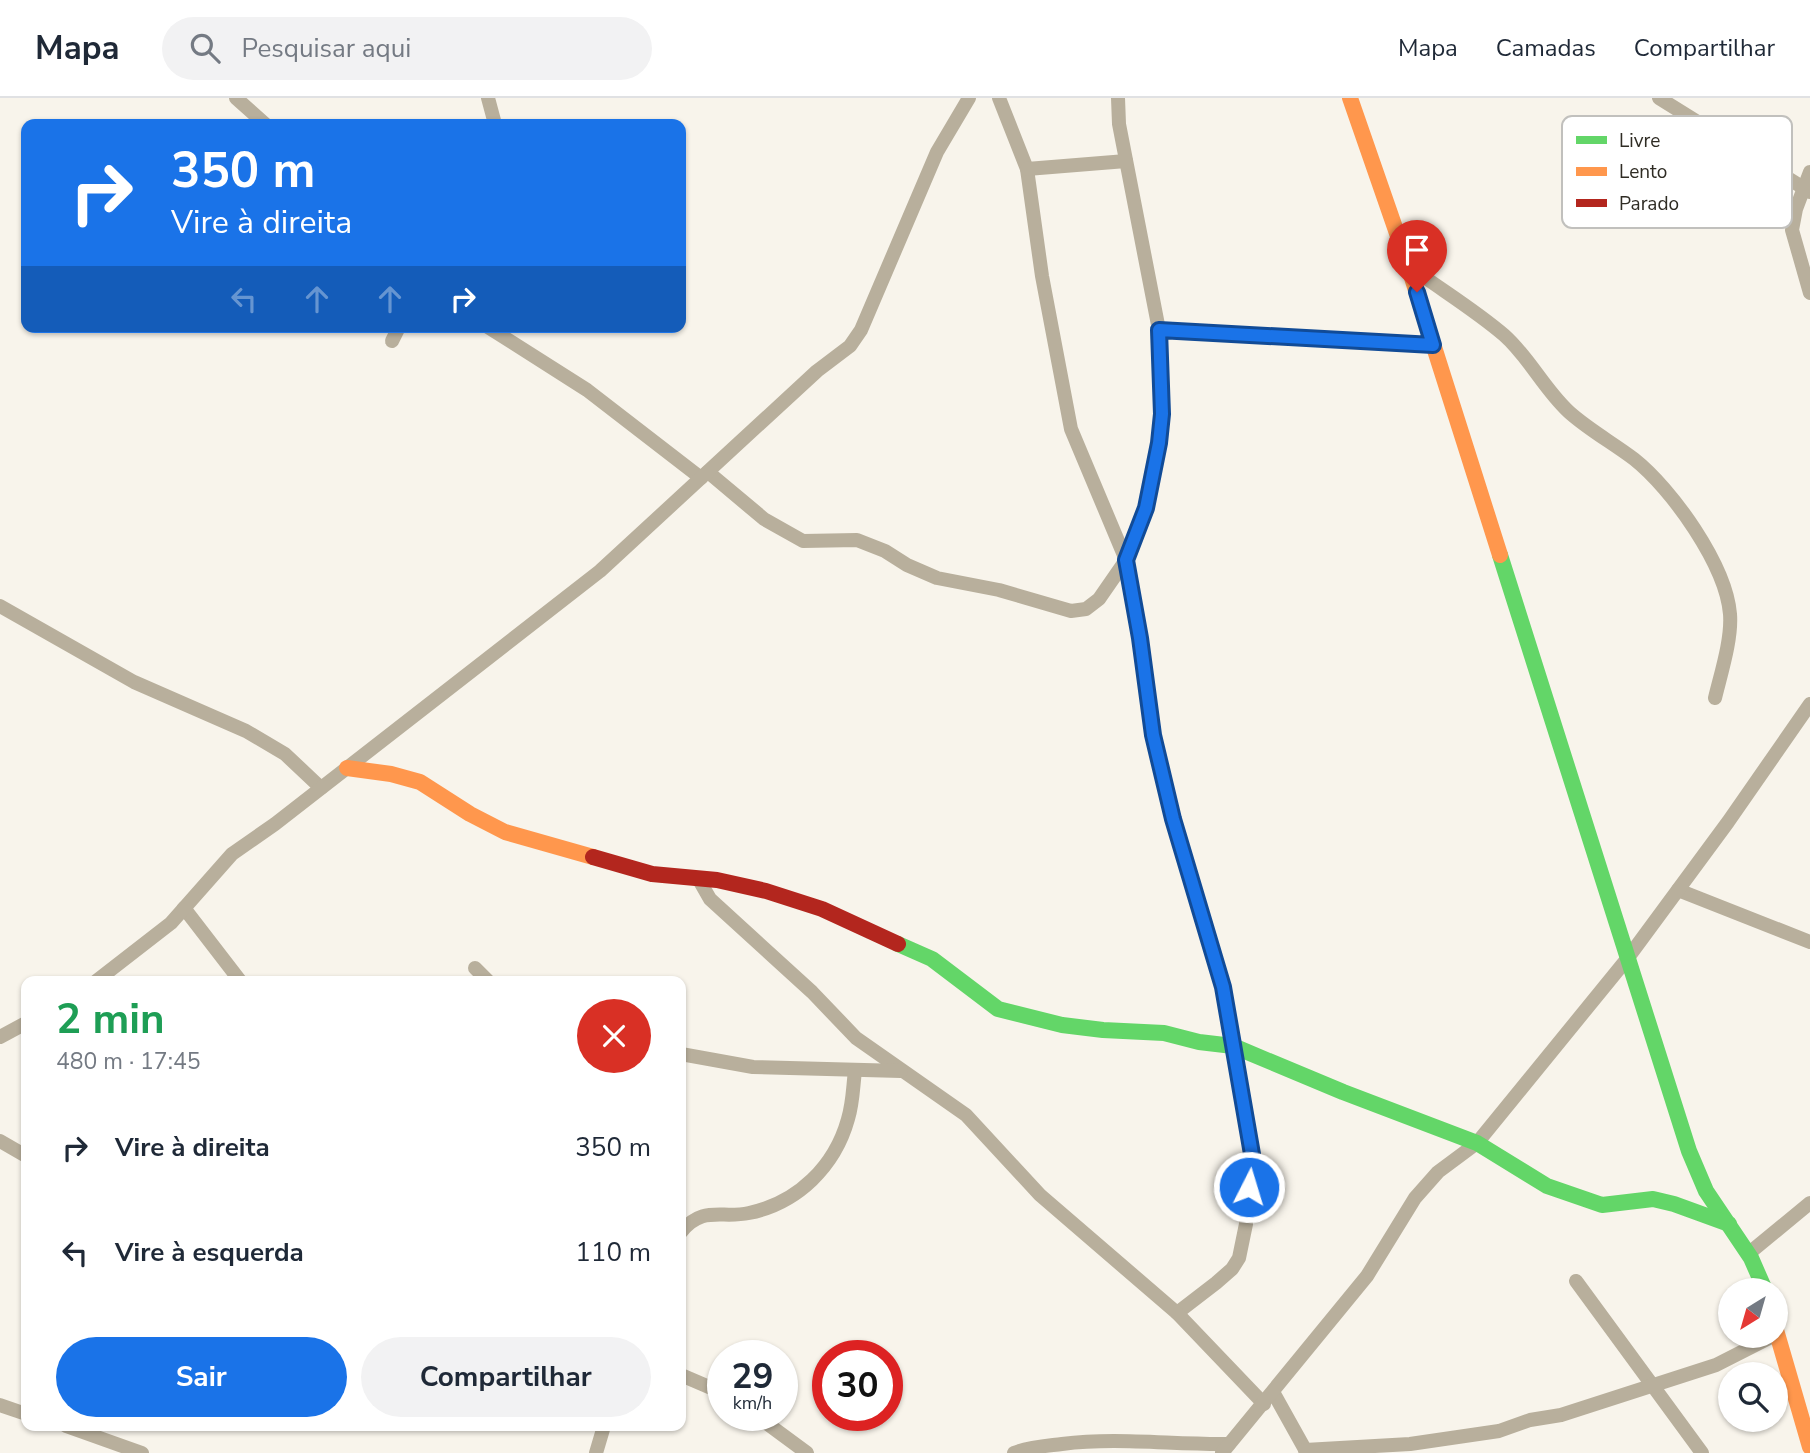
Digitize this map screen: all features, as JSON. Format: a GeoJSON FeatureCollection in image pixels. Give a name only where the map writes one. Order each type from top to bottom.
{"type":"FeatureCollection","features":[{"type":"Feature","properties":{"kind":"street"},"geometry":{"type":"LineString","coordinates":[[488,98],[494,119]]}},
{"type":"Feature","properties":{"kind":"street"},"geometry":{"type":"LineString","coordinates":[[103,976],[171,923],[232,854],[600,571],[817,371],[850,346],[861,330],[937,152],[969,98]]}},
{"type":"Feature","properties":{"kind":"street"},"geometry":{"type":"LineString","coordinates":[[999,98],[1027,169],[1042,276],[1072,429],[1126,560],[1153,735],[1173,819],[1223,987],[1252,1154],[1244,1244],[1232,1269],[1177,1312]]}},
{"type":"Feature","properties":{"kind":"street"},"geometry":{"type":"LineString","coordinates":[[497,333],[587,390],[764,519],[803,541],[857,540],[937,578],[999,590],[1071,611],[1086,609],[1099,599],[1126,560],[1146,508],[1162,414],[1159,330],[1119,124],[1118,98]]}},
{"type":"Feature","properties":{"kind":"street"},"geometry":{"type":"LineString","coordinates":[[1350,98],[1408,265],[1696,1170],[1717,1209],[1748,1254],[1759,1278]]}},
{"type":"Feature","properties":{"kind":"street"},"geometry":{"type":"LineString","coordinates":[[1659,98],[1688,116]]}},
{"type":"Feature","properties":{"kind":"street"},"geometry":{"type":"LineString","coordinates":[[241,100],[260,119]]}},
{"type":"Feature","properties":{"kind":"street"},"geometry":{"type":"LineString","coordinates":[[1027,169],[1126,161]]}},
{"type":"Feature","properties":{"kind":"street"},"geometry":{"type":"LineString","coordinates":[[1810,172],[1807,191],[1796,209],[1792,230],[1810,293]]}},
{"type":"Feature","properties":{"kind":"street"},"geometry":{"type":"LineString","coordinates":[[1792,182],[1807,191]]}},
{"type":"Feature","properties":{"kind":"street"},"geometry":{"type":"LineString","coordinates":[[1408,265],[1504,335],[1557,400],[1585,425],[1652,475],[1683,514],[1710,553],[1728,599],[1731,617],[1715,698]]}},
{"type":"Feature","properties":{"kind":"street"},"geometry":{"type":"LineString","coordinates":[[1159,330],[1433,345]]}},
{"type":"Feature","properties":{"kind":"street"},"geometry":{"type":"LineString","coordinates":[[0,606],[134,682],[246,731],[285,754],[321,788]]}},
{"type":"Feature","properties":{"kind":"street"},"geometry":{"type":"LineString","coordinates":[[1014,1453],[1086,1441],[1139,1440],[1226,1449],[1367,1276],[1415,1198],[1438,1172],[1478,1143],[1627,959],[1810,704]]}},
{"type":"Feature","properties":{"kind":"street"},"geometry":{"type":"LineString","coordinates":[[347,768],[391,774],[420,782],[470,814],[505,832],[652,874],[717,880],[766,891],[835,914],[932,959],[998,1009],[1062,1025],[1164,1033],[1199,1042],[1233,1046],[1343,1092],[1478,1143],[1546,1186],[1602,1205],[1653,1199],[1729,1224]]}},
{"type":"Feature","properties":{"kind":"street"},"geometry":{"type":"LineString","coordinates":[[698,878],[710,899],[812,992],[856,1038],[966,1115],[1040,1195],[1177,1312],[1269,1398],[1306,1451],[1455,1439],[1560,1415],[1716,1365],[1749,1348]]}},
{"type":"Feature","properties":{"kind":"street"},"geometry":{"type":"LineString","coordinates":[[1678,890],[1810,942]]}},
{"type":"Feature","properties":{"kind":"street"},"geometry":{"type":"LineString","coordinates":[[184,908],[236,976]]}},
{"type":"Feature","properties":{"kind":"street"},"geometry":{"type":"LineString","coordinates":[[475,968],[483,976]]}},
{"type":"Feature","properties":{"kind":"street"},"geometry":{"type":"LineString","coordinates":[[0,1037],[21,1026]]}},
{"type":"Feature","properties":{"kind":"street"},"geometry":{"type":"LineString","coordinates":[[686,1055],[753,1067],[901,1071]]}},
{"type":"Feature","properties":{"kind":"street"},"geometry":{"type":"LineString","coordinates":[[686,1228],[699,1216],[747,1213],[782,1203],[797,1195],[819,1172],[840,1142],[849,1117],[855,1071]]}},
{"type":"Feature","properties":{"kind":"street"},"geometry":{"type":"LineString","coordinates":[[0,1141],[21,1153]]}},
{"type":"Feature","properties":{"kind":"street"},"geometry":{"type":"LineString","coordinates":[[1748,1254],[1810,1202]]}},
{"type":"Feature","properties":{"kind":"street"},"geometry":{"type":"LineString","coordinates":[[1576,1281],[1702,1453]]}},
{"type":"Feature","properties":{"kind":"street"},"geometry":{"type":"LineString","coordinates":[[1780,1348],[1810,1447]]}},
{"type":"Feature","properties":{"kind":"street"},"geometry":{"type":"LineString","coordinates":[[686,1377],[707,1386]]}},
{"type":"Feature","properties":{"kind":"street"},"geometry":{"type":"LineString","coordinates":[[0,1405],[21,1412]]}},
{"type":"Feature","properties":{"kind":"street"},"geometry":{"type":"LineString","coordinates":[[80,1431],[142,1453]]}},
{"type":"Feature","properties":{"kind":"street"},"geometry":{"type":"LineString","coordinates":[[596,1453],[603,1431]]}},
{"type":"Feature","properties":{"kind":"street"},"geometry":{"type":"LineString","coordinates":[[777,1431],[807,1453]]}},
{"type":"Feature","properties":{"kind":"traffic: fast"},"geometry":{"type":"LineString","coordinates":[[1500,555],[1689,1151],[1706,1191],[1751,1258],[1760,1278]]}},
{"type":"Feature","properties":{"kind":"traffic: fast"},"geometry":{"type":"LineString","coordinates":[[898,944],[932,959],[998,1009],[1062,1025],[1164,1033],[1199,1042],[1233,1046],[1343,1092],[1477,1143],[1547,1186],[1602,1205],[1653,1199],[1729,1224]]}},
{"type":"Feature","properties":{"kind":"traffic: slow"},"geometry":{"type":"LineString","coordinates":[[1350,98],[1408,265],[1500,555]]}},
{"type":"Feature","properties":{"kind":"traffic: slow"},"geometry":{"type":"LineString","coordinates":[[347,768],[391,774],[420,782],[470,814],[505,832],[593,857]]}},
{"type":"Feature","properties":{"kind":"traffic: slow"},"geometry":{"type":"LineString","coordinates":[[1781,1348],[1810,1447]]}},
{"type":"Feature","properties":{"kind":"traffic: jam"},"geometry":{"type":"LineString","coordinates":[[593,857],[652,874],[717,880],[766,891],[822,909],[898,944]]}},
{"type":"Feature","properties":{"kind":"route"},"geometry":{"type":"LineString","coordinates":[[1249,1187],[1252,1154],[1223,987],[1173,819],[1153,735],[1126,560],[1146,508],[1159,443],[1162,414],[1159,330],[1433,345],[1417,292]]}}]}
